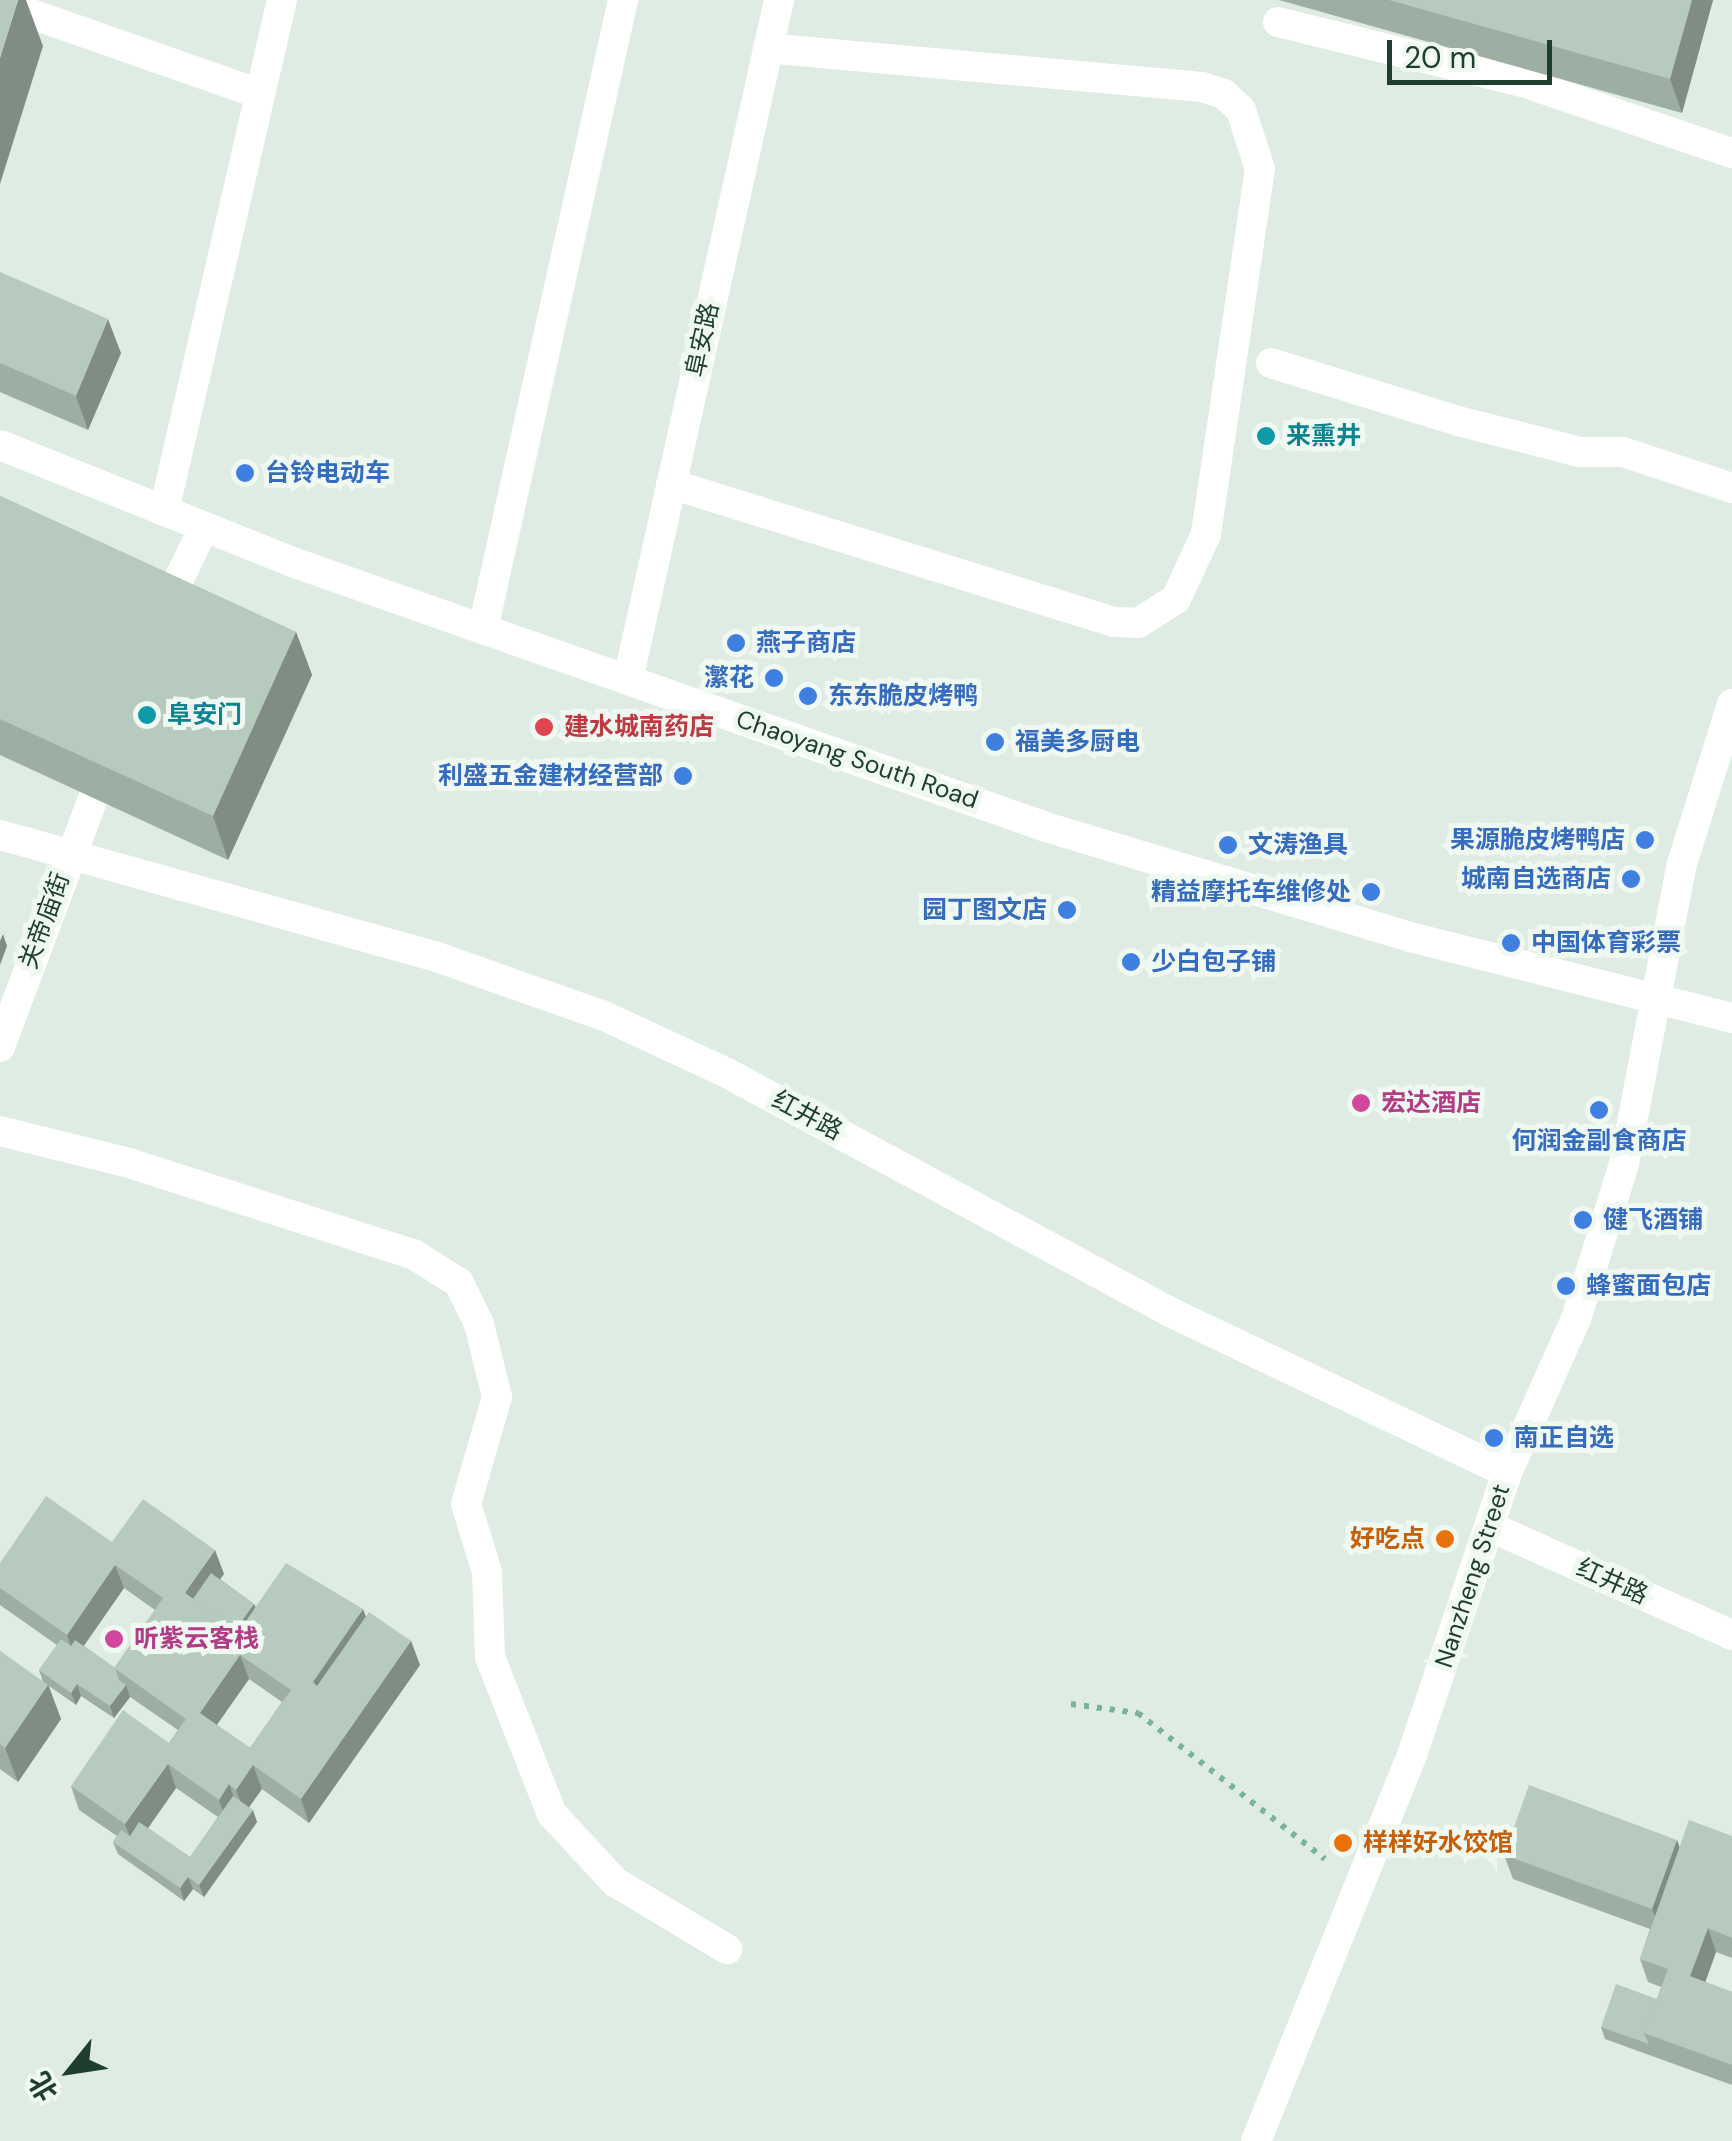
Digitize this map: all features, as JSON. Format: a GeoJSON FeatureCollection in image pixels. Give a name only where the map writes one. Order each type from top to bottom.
{"type":"FeatureCollection","features":[{"type":"Feature","properties":{"kind":"street"},"geometry":{"type":"LineString","coordinates":[[164,511],[282,0]]}},
{"type":"Feature","properties":{"kind":"street"},"geometry":{"type":"LineString","coordinates":[[483,629],[623,0]]}},
{"type":"Feature","properties":{"kind":"street","name":"阜安路"},"geometry":{"type":"LineString","coordinates":[[628,680],[779,0]]}},
{"type":"Feature","properties":{"kind":"street"},"geometry":{"type":"LineString","coordinates":[[0,3],[260,94]]}},
{"type":"Feature","properties":{"kind":"street"},"geometry":{"type":"LineString","coordinates":[[1278,22],[1526,83],[1732,153]]}},
{"type":"Feature","properties":{"kind":"street"},"geometry":{"type":"LineString","coordinates":[[672,484],[1115,622],[1138,623],[1176,599],[1206,534],[1260,169],[1241,110],[1224,94],[1202,87],[768,48]]}},
{"type":"Feature","properties":{"kind":"street"},"geometry":{"type":"LineString","coordinates":[[1271,363],[1458,422],[1580,452],[1623,452],[1732,488]]}},
{"type":"Feature","properties":{"kind":"street","name":"Chaoyang South Road"},"geometry":{"type":"LineString","coordinates":[[0,445],[164,511],[483,629],[1046,828],[1410,937],[1732,1018]]}},
{"type":"Feature","properties":{"kind":"street"},"geometry":{"type":"LineString","coordinates":[[180,577],[204,526]]}},
{"type":"Feature","properties":{"kind":"street","name":"Nanzheng Street"},"geometry":{"type":"LineString","coordinates":[[1256,2141],[1413,1752],[1493,1528],[1508,1473],[1576,1319],[1624,1164],[1651,1000],[1681,867],[1732,704]]}},
{"type":"Feature","properties":{"kind":"street","name":"关帝庙街"},"geometry":{"type":"LineString","coordinates":[[0,1046],[68,858],[94,798]]}},
{"type":"Feature","properties":{"kind":"street","name":"红井路"},"geometry":{"type":"LineString","coordinates":[[0,835],[68,858],[434,956],[602,1016],[729,1074],[1170,1312],[1508,1473]]}},
{"type":"Feature","properties":{"kind":"street"},"geometry":{"type":"LineString","coordinates":[[0,1132],[129,1163],[413,1254],[459,1283],[479,1324],[497,1397],[466,1504],[487,1572],[490,1657],[552,1814],[615,1882],[727,1949]]}},
{"type":"Feature","properties":{"kind":"street","name":"红井路"},"geometry":{"type":"LineString","coordinates":[[1493,1528],[1732,1635]]}},
{"type":"Feature","properties":{"kind":"path"},"geometry":{"type":"LineString","coordinates":[[1071,1704],[1138,1713],[1357,1884]]}},
{"type":"Feature","properties":{"kind":"building"},"geometry":{"type":"Polygon","coordinates":[[[0,0],[18,0],[0,58],[0,0]]]}},
{"type":"Feature","properties":{"kind":"building"},"geometry":{"type":"Polygon","coordinates":[[[1389,0],[1692,0],[1670,79],[1389,0]]]}},
{"type":"Feature","properties":{"kind":"building"},"geometry":{"type":"Polygon","coordinates":[[[0,272],[108,319],[76,396],[0,363],[0,272]]]}},
{"type":"Feature","properties":{"kind":"building","name":"阜安门"},"geometry":{"type":"Polygon","coordinates":[[[0,496],[296,632],[213,816],[0,719],[0,496]]]}},
{"type":"Feature","properties":{"kind":"building"},"geometry":{"type":"Polygon","coordinates":[[[46,1496],[112,1542],[143,1499],[215,1550],[185,1593],[239,1631],[286,1563],[363,1609],[313,1682],[317,1686],[369,1612],[411,1641],[301,1799],[253,1765],[236,1790],[229,1784],[219,1800],[168,1764],[125,1824],[71,1786],[123,1710],[169,1743],[186,1719],[114,1668],[163,1598],[115,1565],[67,1635],[0,1588],[0,1563],[46,1496]],[[240,1655],[200,1713],[250,1748],[291,1690],[240,1655]]]}},
{"type":"Feature","properties":{"kind":"building"},"geometry":{"type":"Polygon","coordinates":[[[211,1573],[254,1604],[236,1629],[193,1599],[211,1573]]]}},
{"type":"Feature","properties":{"kind":"building"},"geometry":{"type":"Polygon","coordinates":[[[61,1639],[71,1646],[75,1640],[115,1668],[119,1680],[126,1685],[110,1706],[77,1684],[71,1693],[39,1670],[61,1639]]]}},
{"type":"Feature","properties":{"kind":"building"},"geometry":{"type":"Polygon","coordinates":[[[0,1651],[48,1685],[5,1748],[0,1744],[0,1651]]]}},
{"type":"Feature","properties":{"kind":"building"},"geometry":{"type":"Polygon","coordinates":[[[1529,1785],[1677,1840],[1652,1909],[1504,1855],[1529,1785]]]}},
{"type":"Feature","properties":{"kind":"building"},"geometry":{"type":"Polygon","coordinates":[[[233,1796],[253,1810],[199,1885],[188,1877],[180,1888],[113,1842],[121,1830],[130,1836],[139,1822],[190,1857],[233,1796]]]}},
{"type":"Feature","properties":{"kind":"building"},"geometry":{"type":"Polygon","coordinates":[[[1689,1820],[1732,1836],[1732,1938],[1708,1928],[1690,1976],[1732,1992],[1732,2065],[1644,2033],[1668,1969],[1640,1959],[1689,1820]]]}},
{"type":"Feature","properties":{"kind":"building"},"geometry":{"type":"Polygon","coordinates":[[[1616,1984],[1657,1999],[1644,2033],[1649,2044],[1601,2027],[1616,1984]]]}},
{"type":"Feature","properties":{"kind":"place","name":"来熏井"},"geometry":{"type":"Point","coordinates":[1266,436]}},
{"type":"Feature","properties":{"kind":"place","name":"台铃电动车"},"geometry":{"type":"Point","coordinates":[245,473]}},
{"type":"Feature","properties":{"kind":"place","name":"燕子商店"},"geometry":{"type":"Point","coordinates":[736,643]}},
{"type":"Feature","properties":{"kind":"place","name":"瀿花"},"geometry":{"type":"Point","coordinates":[774,678]}},
{"type":"Feature","properties":{"kind":"place","name":"东东脆皮烤鸭"},"geometry":{"type":"Point","coordinates":[808,696]}},
{"type":"Feature","properties":{"kind":"place","name":"阜安门"},"geometry":{"type":"Point","coordinates":[147,715]}},
{"type":"Feature","properties":{"kind":"place","name":"建水城南药店"},"geometry":{"type":"Point","coordinates":[544,727]}},
{"type":"Feature","properties":{"kind":"place","name":"福美多厨电"},"geometry":{"type":"Point","coordinates":[995,742]}},
{"type":"Feature","properties":{"kind":"place","name":"利盛五金建材经营部"},"geometry":{"type":"Point","coordinates":[683,776]}},
{"type":"Feature","properties":{"kind":"place","name":"果源脆皮烤鸭店"},"geometry":{"type":"Point","coordinates":[1645,840]}},
{"type":"Feature","properties":{"kind":"place","name":"文涛渔具"},"geometry":{"type":"Point","coordinates":[1228,845]}},
{"type":"Feature","properties":{"kind":"place","name":"城南自选商店"},"geometry":{"type":"Point","coordinates":[1631,879]}},
{"type":"Feature","properties":{"kind":"place","name":"精益摩托车维修处"},"geometry":{"type":"Point","coordinates":[1371,892]}},
{"type":"Feature","properties":{"kind":"place","name":"园丁图文店"},"geometry":{"type":"Point","coordinates":[1067,910]}},
{"type":"Feature","properties":{"kind":"place","name":"中国体育彩票"},"geometry":{"type":"Point","coordinates":[1511,943]}},
{"type":"Feature","properties":{"kind":"place","name":"少白包子铺"},"geometry":{"type":"Point","coordinates":[1131,962]}},
{"type":"Feature","properties":{"kind":"place","name":"宏达酒店"},"geometry":{"type":"Point","coordinates":[1361,1103]}},
{"type":"Feature","properties":{"kind":"place","name":"何润金副食商店"},"geometry":{"type":"Point","coordinates":[1599,1110]}},
{"type":"Feature","properties":{"kind":"place","name":"健飞酒铺"},"geometry":{"type":"Point","coordinates":[1583,1220]}},
{"type":"Feature","properties":{"kind":"place","name":"蜂蜜面包店"},"geometry":{"type":"Point","coordinates":[1566,1286]}},
{"type":"Feature","properties":{"kind":"place","name":"南正自选"},"geometry":{"type":"Point","coordinates":[1494,1438]}},
{"type":"Feature","properties":{"kind":"place","name":"好吃点"},"geometry":{"type":"Point","coordinates":[1445,1539]}},
{"type":"Feature","properties":{"kind":"place","name":"听紫云客栈"},"geometry":{"type":"Point","coordinates":[114,1639]}},
{"type":"Feature","properties":{"kind":"place","name":"样样好水饺馆"},"geometry":{"type":"Point","coordinates":[1343,1843]}}]}
